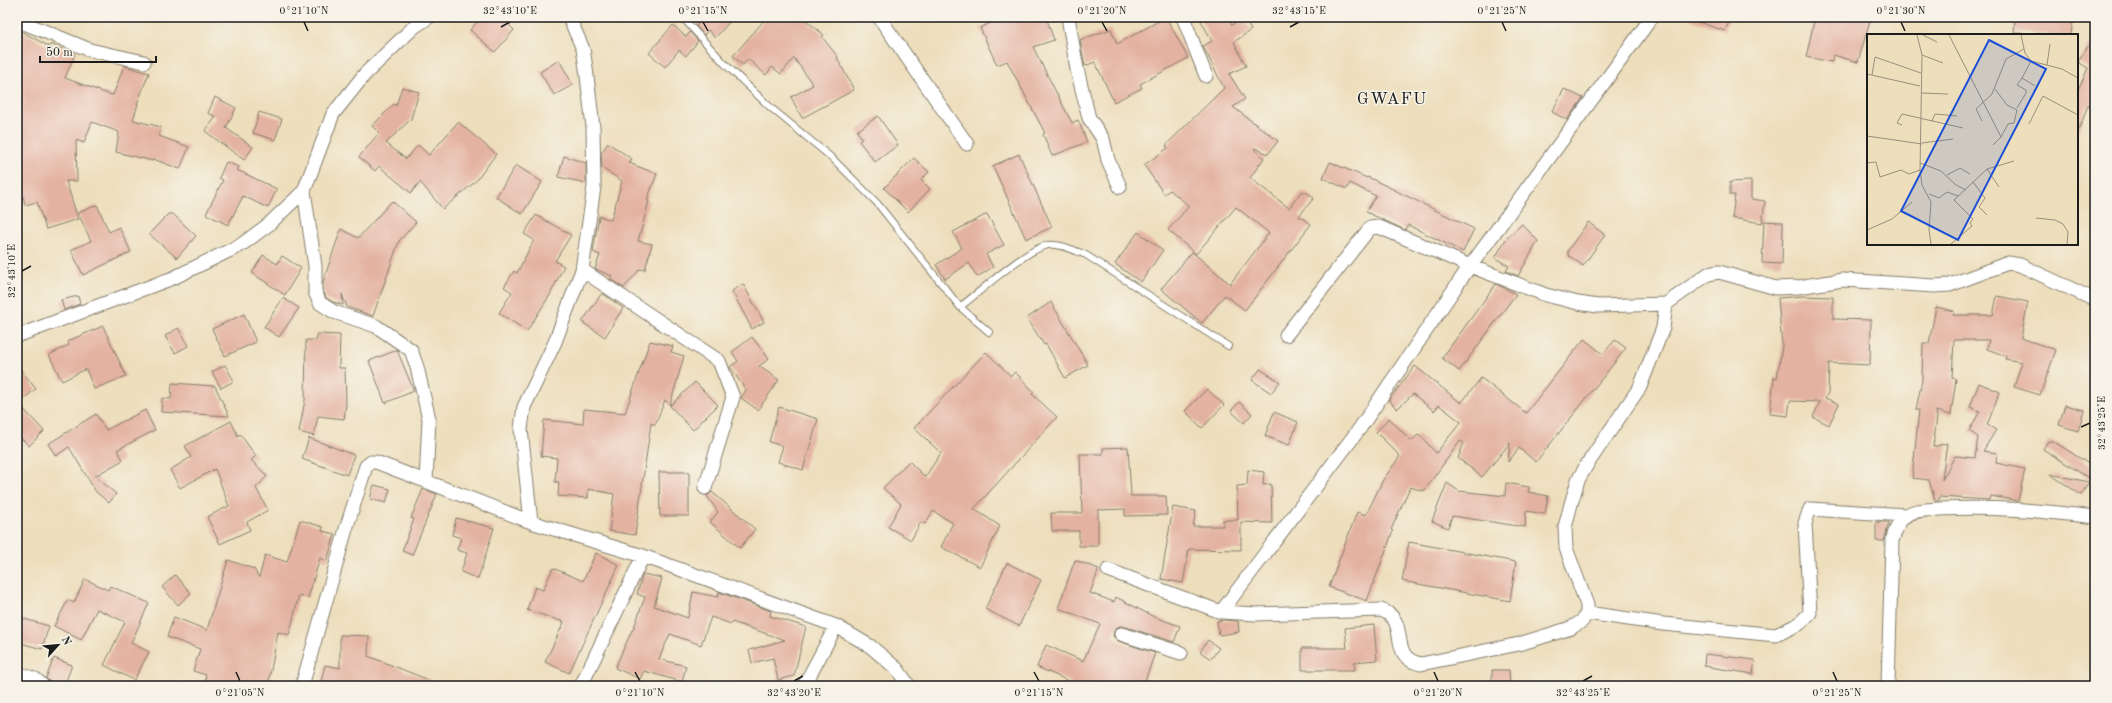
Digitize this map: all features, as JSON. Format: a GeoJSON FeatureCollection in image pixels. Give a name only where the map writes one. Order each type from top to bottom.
{"type":"FeatureCollection","features":[{"type":"Feature","properties":{"kind":"street"},"geometry":{"type":"LineString","coordinates":[[17,336],[173,278],[241,245],[268,225],[304,190],[333,114],[365,74],[414,27],[429,17]]}},
{"type":"Feature","properties":{"kind":"street"},"geometry":{"type":"LineString","coordinates":[[531,522],[521,429],[524,406],[555,342],[582,270],[594,187],[593,127],[583,49],[569,17]]}},
{"type":"Feature","properties":{"kind":"street"},"geometry":{"type":"LineString","coordinates":[[879,17],[967,144]]}},
{"type":"Feature","properties":{"kind":"street"},"geometry":{"type":"LineString","coordinates":[[1068,17],[1077,69],[1089,118],[1103,139],[1108,160],[1120,187]]}},
{"type":"Feature","properties":{"kind":"street"},"geometry":{"type":"LineString","coordinates":[[1183,17],[1206,76]]}},
{"type":"Feature","properties":{"kind":"street"},"geometry":{"type":"LineString","coordinates":[[1221,612],[1360,428],[1470,266],[1652,17]]}},
{"type":"Feature","properties":{"kind":"street"},"geometry":{"type":"LineString","coordinates":[[17,20],[90,50],[144,62]]}},
{"type":"Feature","properties":{"kind":"street"},"geometry":{"type":"LineString","coordinates":[[304,190],[315,266],[315,292],[320,303],[334,312],[376,326],[411,350],[418,367],[429,419],[426,481]]}},
{"type":"Feature","properties":{"kind":"street"},"geometry":{"type":"LineString","coordinates":[[1286,335],[1370,228],[1378,228],[1470,266],[1546,295],[1578,304],[1598,306],[1666,304],[1708,274],[1719,272],[1776,288],[1798,287],[1843,280],[1934,286],[1950,285],[2008,263],[2020,265],[2095,300]]}},
{"type":"Feature","properties":{"kind":"street"},"geometry":{"type":"LineString","coordinates":[[582,270],[719,361],[734,397],[705,488]]}},
{"type":"Feature","properties":{"kind":"street"},"geometry":{"type":"LineString","coordinates":[[1108,570],[1221,612],[1256,614],[1381,610],[1390,613],[1395,618],[1403,653],[1411,663],[1421,664],[1519,644],[1571,628],[1582,621],[1587,613],[1587,605],[1566,548],[1565,527],[1578,480],[1588,463],[1640,388],[1663,328],[1666,304]]}},
{"type":"Feature","properties":{"kind":"street"},"geometry":{"type":"LineString","coordinates":[[302,686],[346,529],[366,466],[371,462],[376,462],[531,522],[643,556],[836,626],[870,646],[896,669],[908,686]]}},
{"type":"Feature","properties":{"kind":"street"},"geometry":{"type":"LineString","coordinates":[[1587,613],[1663,624],[1776,635],[1799,624],[1810,613],[1805,523],[1810,509],[1905,515],[1922,511],[1979,507],[2016,508],[2095,517]]}},
{"type":"Feature","properties":{"kind":"street"},"geometry":{"type":"LineString","coordinates":[[1888,686],[1892,540],[1898,523],[1905,515]]}},
{"type":"Feature","properties":{"kind":"street"},"geometry":{"type":"LineString","coordinates":[[581,686],[643,556]]}},
{"type":"Feature","properties":{"kind":"street"},"geometry":{"type":"LineString","coordinates":[[804,686],[836,626]]}},
{"type":"Feature","properties":{"kind":"street"},"geometry":{"type":"LineString","coordinates":[[1121,634],[1181,653]]}},
{"type":"Feature","properties":{"kind":"street"},"geometry":{"type":"LineString","coordinates":[[17,674],[35,678],[43,686]]}},
{"type":"Feature","properties":{"kind":"lane"},"geometry":{"type":"LineString","coordinates":[[682,17],[725,64],[770,107],[832,158],[877,203],[960,307],[989,332]]}},
{"type":"Feature","properties":{"kind":"lane"},"geometry":{"type":"LineString","coordinates":[[960,307],[1031,251],[1049,244],[1065,247],[1086,255],[1228,346]]}},
{"type":"Feature","properties":{"kind":"building"},"geometry":{"type":"Polygon","coordinates":[[[481,17],[516,17],[509,25],[514,30],[495,52],[470,30],[481,17]]]}},
{"type":"Feature","properties":{"kind":"building"},"geometry":{"type":"Polygon","coordinates":[[[693,17],[734,17],[715,38],[708,30],[704,35],[696,26],[699,23],[693,17]]]}},
{"type":"Feature","properties":{"kind":"building"},"geometry":{"type":"Polygon","coordinates":[[[767,17],[802,17],[824,35],[822,37],[838,57],[837,58],[854,90],[802,118],[791,97],[813,85],[794,58],[781,74],[772,67],[766,75],[748,59],[743,65],[733,56],[767,17]]]}},
{"type":"Feature","properties":{"kind":"building"},"geometry":{"type":"Polygon","coordinates":[[[1003,17],[1046,17],[1054,40],[1033,47],[1072,123],[1078,120],[1087,142],[1052,156],[1043,134],[1045,133],[1007,61],[997,65],[980,28],[1003,17]]]}},
{"type":"Feature","properties":{"kind":"building"},"geometry":{"type":"Polygon","coordinates":[[[1166,17],[1188,58],[1140,84],[1142,88],[1114,102],[1095,62],[1085,66],[1080,40],[1111,29],[1117,44],[1166,17]]]}},
{"type":"Feature","properties":{"kind":"building"},"geometry":{"type":"Polygon","coordinates":[[[1199,17],[1228,17],[1232,25],[1243,17],[1251,30],[1234,42],[1246,66],[1229,74],[1245,99],[1233,107],[1278,141],[1268,154],[1255,148],[1254,149],[1264,158],[1250,178],[1289,208],[1301,192],[1306,192],[1314,198],[1299,216],[1311,224],[1245,310],[1225,295],[1202,323],[1161,289],[1192,252],[1230,284],[1269,233],[1236,207],[1196,254],[1168,230],[1189,206],[1170,190],[1164,194],[1144,165],[1168,148],[1166,145],[1224,88],[1203,46],[1212,41],[1199,17]]]}},
{"type":"Feature","properties":{"kind":"building"},"geometry":{"type":"Polygon","coordinates":[[[1690,17],[1731,17],[1725,31],[1690,19],[1690,17]]]}},
{"type":"Feature","properties":{"kind":"building"},"geometry":{"type":"Polygon","coordinates":[[[1815,17],[1871,17],[1858,62],[1833,55],[1832,62],[1806,57],[1815,17]]]}},
{"type":"Feature","properties":{"kind":"building"},"geometry":{"type":"Polygon","coordinates":[[[2015,17],[2073,17],[2071,34],[2014,33],[2015,17]]]}},
{"type":"Feature","properties":{"kind":"building"},"geometry":{"type":"Polygon","coordinates":[[[673,25],[686,37],[690,32],[698,41],[686,56],[679,50],[665,67],[649,53],[673,25]]]}},
{"type":"Feature","properties":{"kind":"building"},"geometry":{"type":"Polygon","coordinates":[[[17,29],[50,47],[51,44],[75,54],[65,78],[108,94],[113,95],[124,66],[149,73],[137,104],[133,120],[161,127],[159,136],[189,147],[180,169],[153,159],[153,161],[116,152],[119,132],[92,122],[84,143],[76,140],[77,181],[66,181],[78,219],[46,229],[37,202],[25,205],[23,196],[17,193],[17,29]]]}},
{"type":"Feature","properties":{"kind":"building"},"geometry":{"type":"Polygon","coordinates":[[[2095,36],[2095,108],[2088,105],[2079,130],[2078,90],[2088,68],[2078,62],[2095,36]]]}},
{"type":"Feature","properties":{"kind":"building"},"geometry":{"type":"Polygon","coordinates":[[[559,60],[573,85],[554,95],[540,72],[559,60]]]}},
{"type":"Feature","properties":{"kind":"building"},"geometry":{"type":"Polygon","coordinates":[[[402,87],[419,92],[411,119],[386,143],[406,159],[418,145],[429,155],[458,122],[496,154],[477,180],[443,209],[420,182],[411,193],[379,166],[375,171],[359,157],[379,133],[372,126],[394,104],[396,106],[402,87]]]}},
{"type":"Feature","properties":{"kind":"building"},"geometry":{"type":"Polygon","coordinates":[[[1564,89],[1583,98],[1567,120],[1552,112],[1564,89]]]}},
{"type":"Feature","properties":{"kind":"building"},"geometry":{"type":"Polygon","coordinates":[[[215,97],[236,108],[226,128],[253,147],[244,160],[205,131],[216,117],[208,113],[215,97]]]}},
{"type":"Feature","properties":{"kind":"building"},"geometry":{"type":"Polygon","coordinates":[[[259,112],[282,119],[275,140],[253,133],[259,112]]]}},
{"type":"Feature","properties":{"kind":"building"},"geometry":{"type":"Polygon","coordinates":[[[878,116],[898,145],[875,162],[859,141],[862,139],[857,131],[878,116]]]}},
{"type":"Feature","properties":{"kind":"building"},"geometry":{"type":"Polygon","coordinates":[[[608,143],[632,159],[629,163],[657,174],[647,200],[649,201],[638,241],[652,244],[645,270],[640,269],[624,288],[610,279],[612,276],[595,269],[600,255],[593,252],[599,216],[611,220],[622,181],[602,168],[601,153],[608,143]]]}},
{"type":"Feature","properties":{"kind":"building"},"geometry":{"type":"Polygon","coordinates":[[[1019,154],[1052,227],[1026,239],[993,166],[1019,154]]]}},
{"type":"Feature","properties":{"kind":"building"},"geometry":{"type":"Polygon","coordinates":[[[564,156],[586,163],[586,183],[558,177],[564,156]]]}},
{"type":"Feature","properties":{"kind":"building"},"geometry":{"type":"Polygon","coordinates":[[[914,158],[929,172],[921,180],[930,189],[908,212],[884,188],[914,158]]]}},
{"type":"Feature","properties":{"kind":"building"},"geometry":{"type":"Polygon","coordinates":[[[226,162],[239,167],[237,170],[277,189],[268,208],[243,196],[228,225],[206,214],[223,180],[219,178],[226,162]]]}},
{"type":"Feature","properties":{"kind":"building"},"geometry":{"type":"Polygon","coordinates":[[[1330,162],[1367,178],[1368,177],[1474,229],[1463,252],[1408,225],[1405,230],[1366,212],[1376,196],[1350,183],[1347,189],[1323,178],[1330,162]]]}},
{"type":"Feature","properties":{"kind":"building"},"geometry":{"type":"Polygon","coordinates":[[[516,165],[542,182],[522,214],[496,197],[516,165]]]}},
{"type":"Feature","properties":{"kind":"building"},"geometry":{"type":"Polygon","coordinates":[[[1751,181],[1751,199],[1765,201],[1762,223],[1732,218],[1735,195],[1730,195],[1730,182],[1751,181]]]}},
{"type":"Feature","properties":{"kind":"building"},"geometry":{"type":"Polygon","coordinates":[[[392,201],[416,222],[399,241],[373,316],[347,307],[342,294],[343,305],[326,298],[323,290],[323,282],[341,229],[358,238],[392,201]]]}},
{"type":"Feature","properties":{"kind":"building"},"geometry":{"type":"Polygon","coordinates":[[[97,205],[109,232],[119,227],[131,252],[83,275],[71,250],[91,241],[78,213],[97,205]]]}},
{"type":"Feature","properties":{"kind":"building"},"geometry":{"type":"Polygon","coordinates":[[[168,214],[173,214],[196,236],[177,258],[149,234],[168,214]]]}},
{"type":"Feature","properties":{"kind":"building"},"geometry":{"type":"Polygon","coordinates":[[[987,214],[1004,245],[986,254],[993,267],[977,277],[969,263],[945,279],[936,265],[962,248],[953,232],[987,214]]]}},
{"type":"Feature","properties":{"kind":"building"},"geometry":{"type":"Polygon","coordinates":[[[536,215],[571,235],[555,261],[564,266],[550,295],[527,331],[499,313],[512,292],[504,287],[514,271],[517,273],[534,240],[524,234],[536,215]]]}},
{"type":"Feature","properties":{"kind":"building"},"geometry":{"type":"Polygon","coordinates":[[[1764,221],[1783,222],[1782,264],[1762,263],[1764,221]]]}},
{"type":"Feature","properties":{"kind":"building"},"geometry":{"type":"Polygon","coordinates":[[[1588,222],[1605,235],[1583,266],[1568,255],[1568,250],[1588,222]]]}},
{"type":"Feature","properties":{"kind":"building"},"geometry":{"type":"Polygon","coordinates":[[[1522,224],[1538,241],[1518,276],[1506,271],[1509,266],[1495,258],[1506,239],[1522,224]]]}},
{"type":"Feature","properties":{"kind":"building"},"geometry":{"type":"Polygon","coordinates":[[[1138,232],[1163,250],[1141,282],[1115,264],[1138,232]]]}},
{"type":"Feature","properties":{"kind":"building"},"geometry":{"type":"Polygon","coordinates":[[[263,255],[277,264],[282,256],[301,268],[285,295],[252,273],[263,255]]]}},
{"type":"Feature","properties":{"kind":"building"},"geometry":{"type":"Polygon","coordinates":[[[743,284],[764,322],[752,329],[732,291],[743,284]]]}},
{"type":"Feature","properties":{"kind":"building"},"geometry":{"type":"Polygon","coordinates":[[[1496,284],[1516,294],[1459,371],[1442,358],[1496,284]]]}},
{"type":"Feature","properties":{"kind":"building"},"geometry":{"type":"Polygon","coordinates":[[[602,293],[623,308],[605,337],[582,322],[602,293]]]}},
{"type":"Feature","properties":{"kind":"building"},"geometry":{"type":"Polygon","coordinates":[[[78,296],[80,304],[64,310],[61,300],[78,296]]]}},
{"type":"Feature","properties":{"kind":"building"},"geometry":{"type":"Polygon","coordinates":[[[1802,296],[1833,297],[1833,319],[1871,320],[1870,365],[1829,363],[1828,393],[1825,398],[1839,404],[1829,425],[1813,417],[1820,402],[1790,401],[1788,416],[1770,414],[1774,377],[1777,378],[1782,347],[1778,298],[1802,296]]]}},
{"type":"Feature","properties":{"kind":"building"},"geometry":{"type":"Polygon","coordinates":[[[1997,296],[2028,302],[2021,338],[2056,350],[2040,395],[2014,387],[2022,362],[2005,359],[2006,356],[1987,349],[1989,340],[1954,340],[1952,378],[1956,379],[1951,415],[1936,411],[1937,417],[1933,447],[1947,443],[1942,480],[1955,456],[1975,458],[1978,437],[1969,431],[1980,411],[1970,407],[1979,383],[2000,392],[1987,425],[1996,430],[1983,451],[1997,453],[1996,463],[2025,469],[2018,501],[1991,496],[1990,500],[1939,497],[1939,501],[1935,501],[1929,480],[1912,478],[1919,410],[1916,410],[1922,380],[1923,343],[1929,343],[1936,307],[1954,311],[1953,315],[1993,315],[1997,296]]]}},
{"type":"Feature","properties":{"kind":"building"},"geometry":{"type":"Polygon","coordinates":[[[283,298],[299,308],[279,337],[264,327],[283,298]]]}},
{"type":"Feature","properties":{"kind":"building"},"geometry":{"type":"Polygon","coordinates":[[[1051,302],[1088,365],[1065,378],[1046,344],[1044,345],[1027,318],[1051,302]]]}},
{"type":"Feature","properties":{"kind":"building"},"geometry":{"type":"Polygon","coordinates":[[[244,314],[256,342],[225,356],[212,329],[244,314]]]}},
{"type":"Feature","properties":{"kind":"building"},"geometry":{"type":"Polygon","coordinates":[[[103,326],[126,376],[94,389],[86,369],[62,381],[49,355],[69,345],[68,341],[103,326]]]}},
{"type":"Feature","properties":{"kind":"building"},"geometry":{"type":"Polygon","coordinates":[[[178,328],[188,346],[175,353],[165,336],[178,328]]]}},
{"type":"Feature","properties":{"kind":"building"},"geometry":{"type":"Polygon","coordinates":[[[317,334],[340,335],[339,368],[345,368],[346,404],[344,419],[318,416],[314,436],[299,432],[305,400],[306,340],[317,340],[317,334]]]}},
{"type":"Feature","properties":{"kind":"building"},"geometry":{"type":"Polygon","coordinates":[[[752,337],[769,359],[759,366],[779,380],[758,410],[741,398],[746,390],[730,367],[738,361],[732,352],[752,337]]]}},
{"type":"Feature","properties":{"kind":"building"},"geometry":{"type":"Polygon","coordinates":[[[1584,339],[1603,354],[1615,340],[1626,348],[1536,462],[1519,448],[1508,462],[1510,443],[1482,477],[1458,458],[1464,443],[1460,441],[1424,491],[1410,487],[1391,530],[1393,531],[1367,601],[1329,587],[1357,512],[1366,515],[1383,480],[1400,456],[1376,432],[1389,418],[1411,441],[1419,434],[1436,453],[1461,422],[1439,405],[1434,411],[1413,394],[1397,409],[1389,400],[1415,366],[1461,403],[1481,378],[1526,413],[1584,339]]]}},
{"type":"Feature","properties":{"kind":"building"},"geometry":{"type":"Polygon","coordinates":[[[650,341],[673,346],[671,352],[684,356],[670,405],[665,400],[655,425],[651,423],[635,535],[609,531],[614,494],[588,489],[588,498],[558,496],[559,482],[555,482],[557,458],[541,456],[544,420],[583,424],[584,409],[625,413],[650,341]]]}},
{"type":"Feature","properties":{"kind":"building"},"geometry":{"type":"Polygon","coordinates":[[[397,350],[414,391],[385,403],[369,361],[397,350]]]}},
{"type":"Feature","properties":{"kind":"building"},"geometry":{"type":"Polygon","coordinates":[[[986,352],[1011,376],[1015,372],[1034,392],[1032,394],[1057,417],[974,509],[1000,526],[980,567],[941,547],[953,523],[933,511],[925,524],[921,522],[911,540],[888,527],[901,504],[883,488],[909,461],[925,477],[941,453],[914,428],[986,352]]]}},
{"type":"Feature","properties":{"kind":"building"},"geometry":{"type":"Polygon","coordinates":[[[17,365],[36,389],[18,403],[44,431],[29,446],[17,434],[17,365]]]}},
{"type":"Feature","properties":{"kind":"building"},"geometry":{"type":"Polygon","coordinates":[[[225,365],[234,381],[221,388],[212,372],[225,365]]]}},
{"type":"Feature","properties":{"kind":"building"},"geometry":{"type":"Polygon","coordinates":[[[1260,369],[1280,382],[1271,393],[1252,380],[1260,369]]]}},
{"type":"Feature","properties":{"kind":"building"},"geometry":{"type":"Polygon","coordinates":[[[695,382],[718,405],[693,430],[670,406],[695,382]]]}},
{"type":"Feature","properties":{"kind":"building"},"geometry":{"type":"Polygon","coordinates":[[[172,383],[215,386],[229,416],[161,412],[162,398],[171,399],[172,383]]]}},
{"type":"Feature","properties":{"kind":"building"},"geometry":{"type":"Polygon","coordinates":[[[1207,389],[1224,405],[1202,428],[1185,411],[1207,389]]]}},
{"type":"Feature","properties":{"kind":"building"},"geometry":{"type":"Polygon","coordinates":[[[1239,402],[1252,414],[1244,423],[1231,411],[1239,402]]]}},
{"type":"Feature","properties":{"kind":"building"},"geometry":{"type":"Polygon","coordinates":[[[2065,405],[2084,410],[2078,431],[2059,425],[2065,405]]]}},
{"type":"Feature","properties":{"kind":"building"},"geometry":{"type":"Polygon","coordinates":[[[779,407],[818,419],[803,470],[778,462],[783,446],[769,442],[779,407]]]}},
{"type":"Feature","properties":{"kind":"building"},"geometry":{"type":"Polygon","coordinates":[[[145,410],[155,430],[117,450],[123,460],[95,476],[116,494],[109,503],[96,492],[69,447],[56,456],[48,444],[96,414],[106,430],[145,410]]]}},
{"type":"Feature","properties":{"kind":"building"},"geometry":{"type":"Polygon","coordinates":[[[1274,412],[1298,422],[1289,445],[1265,436],[1274,412]]]}},
{"type":"Feature","properties":{"kind":"building"},"geometry":{"type":"Polygon","coordinates":[[[231,421],[238,436],[240,434],[256,456],[251,460],[267,476],[256,488],[268,510],[247,522],[250,530],[220,544],[207,517],[229,506],[215,469],[180,488],[170,470],[191,457],[185,446],[231,421]]]}},
{"type":"Feature","properties":{"kind":"building"},"geometry":{"type":"Polygon","coordinates":[[[309,438],[354,455],[347,475],[302,459],[309,438]]]}},
{"type":"Feature","properties":{"kind":"building"},"geometry":{"type":"Polygon","coordinates":[[[2048,441],[2053,441],[2095,468],[2095,482],[2043,449],[2048,441]]]}},
{"type":"Feature","properties":{"kind":"building"},"geometry":{"type":"Polygon","coordinates":[[[1128,447],[1131,496],[1166,496],[1167,515],[1125,516],[1125,509],[1098,510],[1098,546],[1079,546],[1079,531],[1052,531],[1051,513],[1082,513],[1080,454],[1103,454],[1103,448],[1128,447]]]}},
{"type":"Feature","properties":{"kind":"building"},"geometry":{"type":"Polygon","coordinates":[[[1248,470],[1264,472],[1263,485],[1271,484],[1272,523],[1241,522],[1241,550],[1189,549],[1183,583],[1161,579],[1173,507],[1196,511],[1193,526],[1223,526],[1223,520],[1238,520],[1237,486],[1247,485],[1248,470]]]}},
{"type":"Feature","properties":{"kind":"building"},"geometry":{"type":"Polygon","coordinates":[[[659,472],[689,472],[689,516],[660,516],[659,472]]]}},
{"type":"Feature","properties":{"kind":"building"},"geometry":{"type":"Polygon","coordinates":[[[2050,474],[2089,482],[2081,495],[2050,474]]]}},
{"type":"Feature","properties":{"kind":"building"},"geometry":{"type":"Polygon","coordinates":[[[1447,483],[1459,491],[1505,496],[1506,483],[1529,487],[1528,492],[1548,496],[1545,514],[1526,511],[1525,527],[1452,516],[1448,528],[1432,521],[1447,483]]]}},
{"type":"Feature","properties":{"kind":"building"},"geometry":{"type":"Polygon","coordinates":[[[374,485],[390,489],[386,503],[370,499],[374,485]]]}},
{"type":"Feature","properties":{"kind":"building"},"geometry":{"type":"Polygon","coordinates":[[[423,489],[437,494],[412,555],[402,551],[414,519],[411,518],[423,489]]]}},
{"type":"Feature","properties":{"kind":"building"},"geometry":{"type":"Polygon","coordinates":[[[712,492],[755,529],[740,548],[710,522],[718,512],[707,496],[712,492]]]}},
{"type":"Feature","properties":{"kind":"building"},"geometry":{"type":"Polygon","coordinates":[[[456,518],[494,528],[478,579],[461,572],[467,553],[457,550],[461,538],[452,535],[456,518]]]}},
{"type":"Feature","properties":{"kind":"building"},"geometry":{"type":"Polygon","coordinates":[[[300,520],[323,527],[322,531],[335,534],[327,561],[320,558],[308,598],[299,595],[289,635],[278,632],[268,686],[204,686],[206,675],[193,671],[200,649],[167,637],[174,617],[207,630],[228,560],[254,569],[259,578],[265,555],[287,562],[300,520]]]}},
{"type":"Feature","properties":{"kind":"building"},"geometry":{"type":"Polygon","coordinates":[[[1876,522],[1889,522],[1884,541],[1876,541],[1876,522]]]}},
{"type":"Feature","properties":{"kind":"building"},"geometry":{"type":"Polygon","coordinates":[[[1409,542],[1516,562],[1510,601],[1402,581],[1409,542]]]}},
{"type":"Feature","properties":{"kind":"building"},"geometry":{"type":"Polygon","coordinates":[[[596,553],[619,565],[569,673],[545,662],[564,622],[527,610],[535,587],[543,590],[553,568],[583,581],[596,553]]]}},
{"type":"Feature","properties":{"kind":"building"},"geometry":{"type":"Polygon","coordinates":[[[1075,560],[1099,569],[1090,593],[1114,602],[1116,597],[1154,617],[1180,626],[1174,642],[1123,626],[1119,626],[1114,631],[1113,636],[1118,641],[1155,653],[1143,686],[1069,686],[1071,682],[1037,667],[1046,645],[1083,661],[1100,624],[1058,608],[1075,560]]]}},
{"type":"Feature","properties":{"kind":"building"},"geometry":{"type":"Polygon","coordinates":[[[1007,563],[1041,580],[1019,626],[985,609],[1007,563]]]}},
{"type":"Feature","properties":{"kind":"building"},"geometry":{"type":"Polygon","coordinates":[[[643,574],[662,578],[654,606],[688,618],[693,592],[718,597],[719,592],[771,611],[770,616],[806,627],[794,676],[778,680],[773,658],[752,663],[749,650],[785,640],[732,622],[731,624],[711,617],[701,645],[670,634],[659,659],[686,666],[682,682],[644,671],[640,679],[615,668],[633,630],[645,597],[637,594],[643,574]]]}},
{"type":"Feature","properties":{"kind":"building"},"geometry":{"type":"Polygon","coordinates":[[[175,575],[191,593],[178,605],[162,587],[175,575]]]}},
{"type":"Feature","properties":{"kind":"building"},"geometry":{"type":"Polygon","coordinates":[[[85,579],[108,590],[110,586],[149,603],[131,643],[149,652],[134,680],[104,665],[125,622],[97,609],[81,640],[54,626],[68,600],[74,603],[85,579]]]}},
{"type":"Feature","properties":{"kind":"building"},"geometry":{"type":"Polygon","coordinates":[[[17,617],[49,626],[42,649],[17,642],[17,617]]]}},
{"type":"Feature","properties":{"kind":"building"},"geometry":{"type":"Polygon","coordinates":[[[1217,621],[1238,621],[1239,632],[1219,635],[1217,621]]]}},
{"type":"Feature","properties":{"kind":"building"},"geometry":{"type":"Polygon","coordinates":[[[1374,625],[1377,660],[1354,662],[1355,670],[1302,670],[1302,648],[1347,648],[1345,628],[1374,625]]]}},
{"type":"Feature","properties":{"kind":"building"},"geometry":{"type":"Polygon","coordinates":[[[340,635],[369,636],[368,656],[444,686],[320,686],[325,665],[340,668],[340,635]]]}},
{"type":"Feature","properties":{"kind":"building"},"geometry":{"type":"Polygon","coordinates":[[[1208,640],[1219,648],[1211,659],[1200,652],[1208,640]]]}},
{"type":"Feature","properties":{"kind":"building"},"geometry":{"type":"Polygon","coordinates":[[[1705,654],[1755,660],[1753,674],[1704,666],[1705,654]]]}},
{"type":"Feature","properties":{"kind":"building"},"geometry":{"type":"Polygon","coordinates":[[[54,658],[72,665],[64,686],[50,682],[46,678],[54,658]]]}},
{"type":"Feature","properties":{"kind":"building"},"geometry":{"type":"Polygon","coordinates":[[[1492,670],[1509,670],[1510,686],[1492,686],[1492,670]]]}},
{"type":"Feature","properties":{"kind":"district","name":"GWAFU"},"geometry":{"type":"Point","coordinates":[1392,99]}}]}
